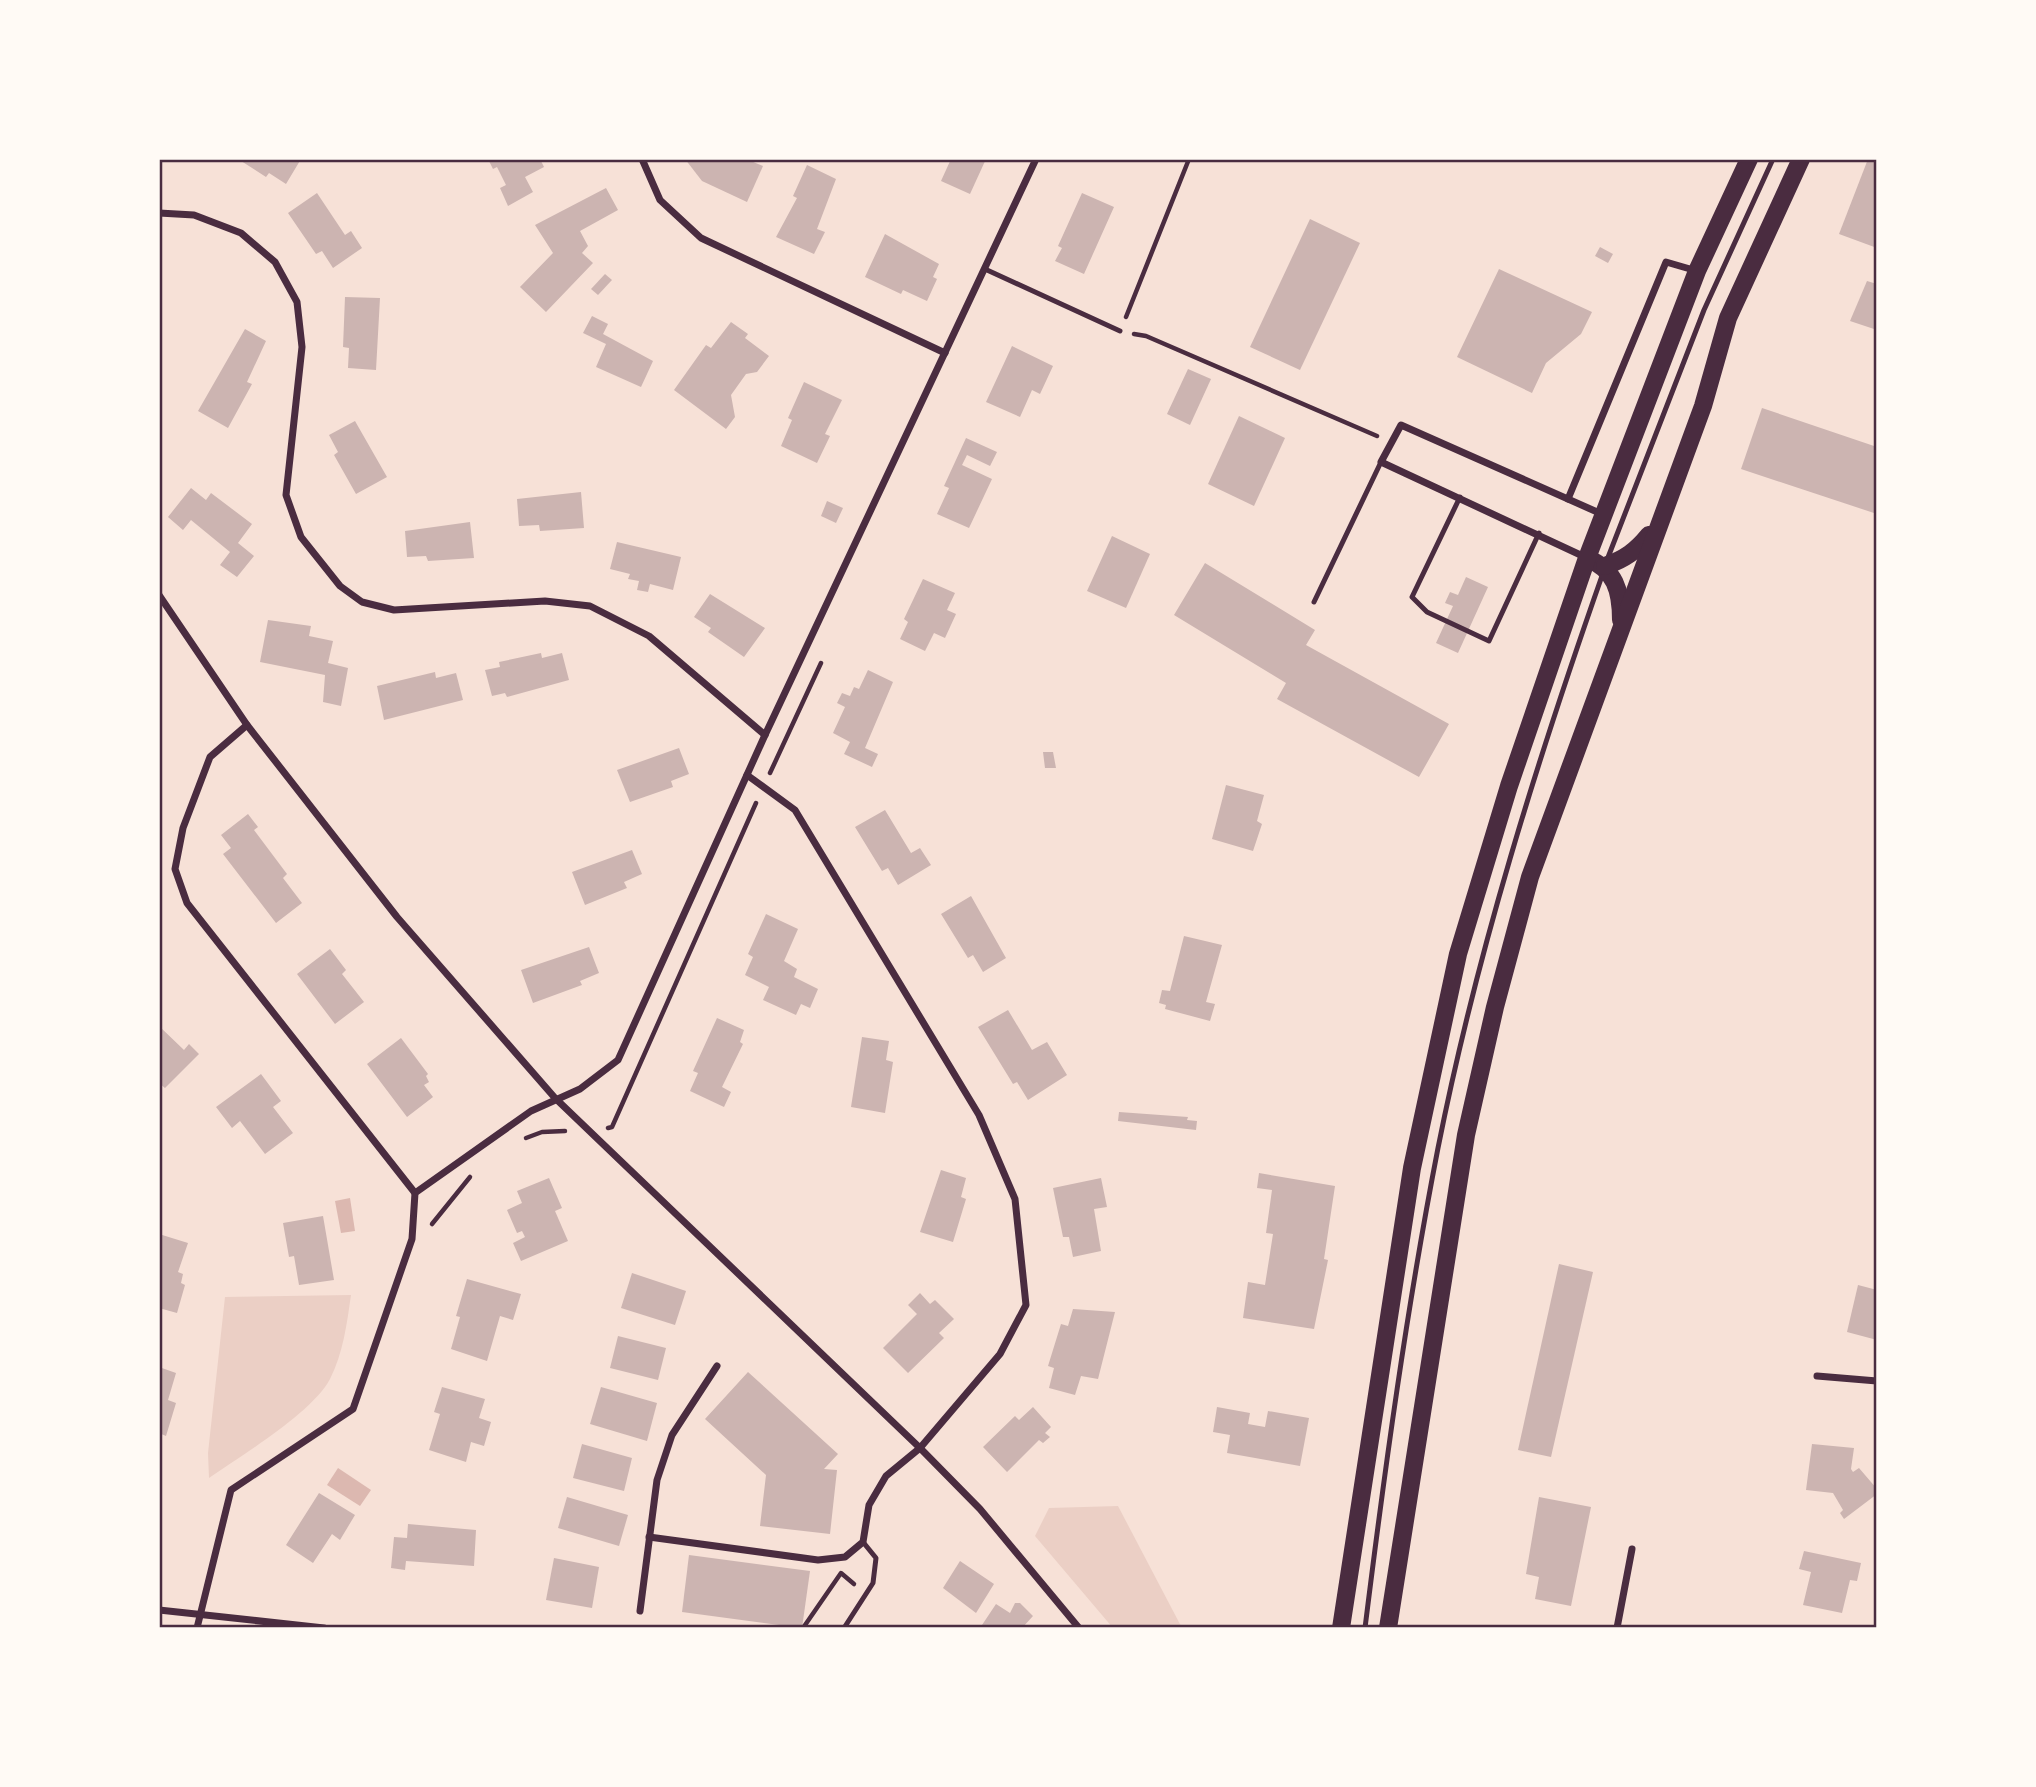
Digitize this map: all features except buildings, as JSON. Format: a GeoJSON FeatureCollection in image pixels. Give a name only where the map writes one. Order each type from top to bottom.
{"type":"FeatureCollection","features":[{"type":"Feature","properties":{"kind":"main road"},"geometry":{"type":"LineString","coordinates":[[1341,1628],[1412,1168],[1458,954],[1509,786],[1587,558],[1698,271],[1749,159]]}},
{"type":"Feature","properties":{"kind":"main road"},"geometry":{"type":"LineString","coordinates":[[1388,1628],[1466,1135],[1495,1007],[1530,877],[1656,526],[1703,406],[1728,318],[1801,159]]}},
{"type":"Feature","properties":{"kind":"main road"},"geometry":{"type":"LineString","coordinates":[[1605,566],[1623,560],[1637,551],[1656,526]]}},
{"type":"Feature","properties":{"kind":"main road"},"geometry":{"type":"LineString","coordinates":[[1587,558],[1605,566],[1616,586],[1621,607],[1621,626]]}},
{"type":"Feature","properties":{"kind":"street"},"geometry":{"type":"LineString","coordinates":[[642,159],[660,200],[701,238],[945,353]]}},
{"type":"Feature","properties":{"kind":"street"},"geometry":{"type":"LineString","coordinates":[[415,1192],[531,1111],[580,1089],[618,1060],[765,735],[1036,159]]}},
{"type":"Feature","properties":{"kind":"street"},"geometry":{"type":"LineString","coordinates":[[159,213],[194,215],[241,233],[275,262],[298,302],[302,347],[286,495],[301,537],[340,586],[362,602],[394,610],[545,601],[590,606],[649,636],[765,735]]}},
{"type":"Feature","properties":{"kind":"street"},"geometry":{"type":"LineString","coordinates":[[1568,499],[1666,262],[1698,271]]}},
{"type":"Feature","properties":{"kind":"street"},"geometry":{"type":"LineString","coordinates":[[1587,558],[1539,533],[1381,462],[1401,425],[1605,515]]}},
{"type":"Feature","properties":{"kind":"street"},"geometry":{"type":"LineString","coordinates":[[159,595],[247,725],[397,917],[555,1098],[920,1448],[980,1509],[1079,1628]]}},
{"type":"Feature","properties":{"kind":"street"},"geometry":{"type":"LineString","coordinates":[[197,1628],[231,1490],[353,1409],[412,1239],[415,1192],[187,903],[179,881],[175,869],[183,828],[210,757],[247,725]]}},
{"type":"Feature","properties":{"kind":"street"},"geometry":{"type":"LineString","coordinates":[[649,1537],[818,1560],[845,1557],[863,1542],[869,1505],[886,1476],[920,1448],[1000,1354],[1026,1305],[1015,1199],[979,1115],[795,810],[747,775]]}},
{"type":"Feature","properties":{"kind":"street"},"geometry":{"type":"LineString","coordinates":[[640,1611],[657,1480],[672,1435],[717,1366]]}},
{"type":"Feature","properties":{"kind":"street"},"geometry":{"type":"LineString","coordinates":[[1817,1376],[1877,1381]]}},
{"type":"Feature","properties":{"kind":"street"},"geometry":{"type":"LineString","coordinates":[[1617,1628],[1632,1549]]}},
{"type":"Feature","properties":{"kind":"street"},"geometry":{"type":"LineString","coordinates":[[159,1610],[324,1628]]}},
{"type":"Feature","properties":{"kind":"lane"},"geometry":{"type":"LineString","coordinates":[[1366,1628],[1388,1444],[1434,1171],[1484,953],[1543,744],[1605,566],[1704,310],[1773,159]]}},
{"type":"Feature","properties":{"kind":"lane"},"geometry":{"type":"LineString","coordinates":[[986,270],[1120,331]]}},
{"type":"Feature","properties":{"kind":"lane"},"geometry":{"type":"LineString","coordinates":[[1314,602],[1381,462]]}},
{"type":"Feature","properties":{"kind":"lane"},"geometry":{"type":"LineString","coordinates":[[1460,497],[1412,597],[1427,612],[1477,635],[1489,640],[1539,533]]}},
{"type":"Feature","properties":{"kind":"lane"},"geometry":{"type":"LineString","coordinates":[[844,1628],[873,1583],[876,1558],[863,1542]]}},
{"type":"Feature","properties":{"kind":"path"},"geometry":{"type":"LineString","coordinates":[[1189,159],[1120,331],[1146,336],[1391,442]]}},
{"type":"Feature","properties":{"kind":"path"},"geometry":{"type":"LineString","coordinates":[[519,1141],[542,1132],[589,1131],[612,1127],[822,659]]}},
{"type":"Feature","properties":{"kind":"path"},"geometry":{"type":"LineString","coordinates":[[430,1230],[434,1217],[479,1167]]}},
{"type":"Feature","properties":{"kind":"path"},"geometry":{"type":"LineString","coordinates":[[803,1628],[841,1573],[867,1593]]}},
{"type":"Feature","properties":{"kind":"shaded area"},"geometry":{"type":"Polygon","coordinates":[[[350,1198],[355,1231],[341,1233],[335,1201],[350,1198]]]}},
{"type":"Feature","properties":{"kind":"shaded area"},"geometry":{"type":"Polygon","coordinates":[[[351,1295],[338,1359],[321,1392],[275,1433],[209,1478],[208,1453],[225,1297],[351,1295]]]}},
{"type":"Feature","properties":{"kind":"shaded area"},"geometry":{"type":"Polygon","coordinates":[[[338,1468],[371,1490],[360,1506],[327,1485],[338,1468]]]}},
{"type":"Feature","properties":{"kind":"shaded area"},"geometry":{"type":"Polygon","coordinates":[[[1118,1506],[1182,1628],[1113,1628],[1035,1536],[1049,1508],[1118,1506]]]}}]}
